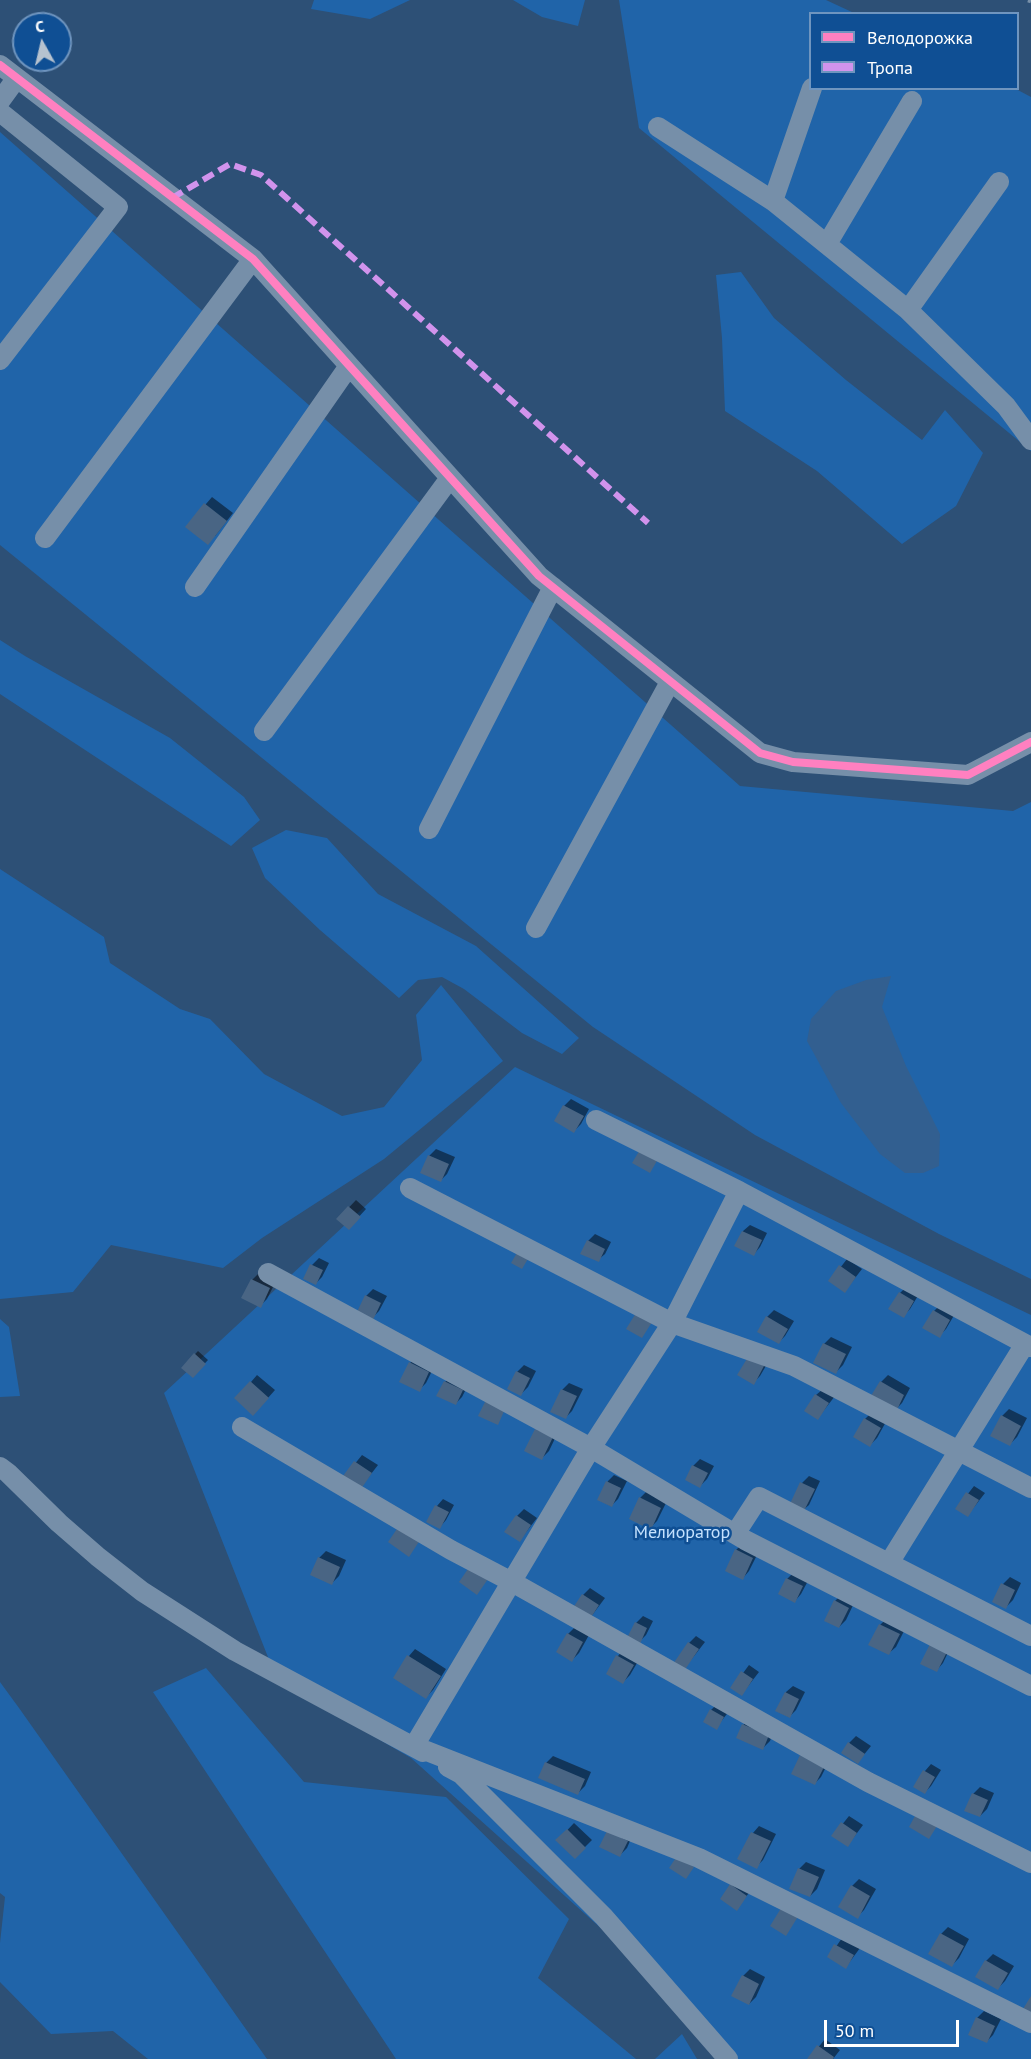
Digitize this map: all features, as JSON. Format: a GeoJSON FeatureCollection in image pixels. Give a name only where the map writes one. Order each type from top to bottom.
{"type":"FeatureCollection","features":[{"type":"Feature","properties":{"kind":"street"},"geometry":{"type":"LineString","coordinates":[[0,65],[253,259],[539,576],[760,753],[793,762],[968,775],[1031,742]]}},
{"type":"Feature","properties":{"kind":"street"},"geometry":{"type":"LineString","coordinates":[[0,101],[16,79]]}},
{"type":"Feature","properties":{"kind":"street"},"geometry":{"type":"LineString","coordinates":[[773,201],[811,90]]}},
{"type":"Feature","properties":{"kind":"street"},"geometry":{"type":"LineString","coordinates":[[827,244],[912,101]]}},
{"type":"Feature","properties":{"kind":"street"},"geometry":{"type":"LineString","coordinates":[[0,112],[118,207],[0,360]]}},
{"type":"Feature","properties":{"kind":"street"},"geometry":{"type":"LineString","coordinates":[[658,127],[773,201],[908,310],[1006,406],[1031,440]]}},
{"type":"Feature","properties":{"kind":"street"},"geometry":{"type":"LineString","coordinates":[[908,310],[999,182]]}},
{"type":"Feature","properties":{"kind":"street"},"geometry":{"type":"LineString","coordinates":[[45,538],[253,259]]}},
{"type":"Feature","properties":{"kind":"street"},"geometry":{"type":"LineString","coordinates":[[195,587],[349,366]]}},
{"type":"Feature","properties":{"kind":"street"},"geometry":{"type":"LineString","coordinates":[[264,731],[450,478]]}},
{"type":"Feature","properties":{"kind":"street"},"geometry":{"type":"LineString","coordinates":[[429,829],[553,587]]}},
{"type":"Feature","properties":{"kind":"street"},"geometry":{"type":"LineString","coordinates":[[536,928],[670,682]]}},
{"type":"Feature","properties":{"kind":"street"},"geometry":{"type":"LineString","coordinates":[[596,1120],[739,1191],[1028,1346],[959,1450],[889,1563]]}},
{"type":"Feature","properties":{"kind":"street"},"geometry":{"type":"LineString","coordinates":[[410,1188],[672,1323],[794,1366],[1031,1488]]}},
{"type":"Feature","properties":{"kind":"street"},"geometry":{"type":"LineString","coordinates":[[414,1746],[591,1448],[672,1323],[739,1191]]}},
{"type":"Feature","properties":{"kind":"street"},"geometry":{"type":"LineString","coordinates":[[268,1273],[591,1448],[735,1534],[1031,1686]]}},
{"type":"Feature","properties":{"kind":"street"},"geometry":{"type":"LineString","coordinates":[[242,1427],[450,1550],[512,1582],[868,1782],[1031,1863]]}},
{"type":"Feature","properties":{"kind":"street"},"geometry":{"type":"LineString","coordinates":[[0,1467],[9,1473],[59,1523],[143,1592],[235,1651],[414,1746],[461,1774],[604,1917],[728,2059]]}},
{"type":"Feature","properties":{"kind":"street"},"geometry":{"type":"LineString","coordinates":[[735,1534],[759,1497],[1031,1636]]}},
{"type":"Feature","properties":{"kind":"street"},"geometry":{"type":"LineString","coordinates":[[414,1746],[699,1858],[1031,2023]]}},
{"type":"Feature","properties":{"kind":"green space"},"geometry":{"type":"Polygon","coordinates":[[[314,0],[410,0],[370,19],[311,9],[314,0]]]}},
{"type":"Feature","properties":{"kind":"green space"},"geometry":{"type":"Polygon","coordinates":[[[513,0],[585,0],[578,26],[542,17],[513,0]]]}},
{"type":"Feature","properties":{"kind":"green space"},"geometry":{"type":"Polygon","coordinates":[[[619,0],[826,0],[852,12],[809,12],[809,90],[1018,90],[1031,97],[1031,451],[639,128],[619,0]]]}},
{"type":"Feature","properties":{"kind":"green space"},"geometry":{"type":"Polygon","coordinates":[[[0,132],[740,786],[1013,811],[1031,802],[1031,1279],[939,1234],[755,1135],[593,1027],[0,545],[0,132]]]}},
{"type":"Feature","properties":{"kind":"green space"},"geometry":{"type":"Polygon","coordinates":[[[741,272],[774,318],[846,380],[922,440],[945,410],[983,453],[956,506],[902,544],[817,471],[725,411],[722,338],[716,275],[741,272]]]}},
{"type":"Feature","properties":{"kind":"green space"},"geometry":{"type":"Polygon","coordinates":[[[0,640],[170,738],[244,797],[260,820],[231,846],[0,694],[0,640]]]}},
{"type":"Feature","properties":{"kind":"green space"},"geometry":{"type":"Polygon","coordinates":[[[286,830],[327,838],[378,894],[476,946],[579,1038],[562,1054],[522,1033],[464,989],[442,977],[418,980],[399,998],[320,930],[265,878],[252,848],[286,830]]]}},
{"type":"Feature","properties":{"kind":"green space"},"geometry":{"type":"Polygon","coordinates":[[[0,869],[104,937],[110,963],[180,1009],[210,1019],[264,1074],[342,1116],[384,1107],[422,1060],[416,1015],[441,985],[503,1061],[384,1159],[262,1238],[223,1268],[111,1245],[73,1292],[0,1299],[0,869]]]}},
{"type":"Feature","properties":{"kind":"green space","name":"Мелиоратор"},"geometry":{"type":"Polygon","coordinates":[[[515,1067],[1031,1315],[1031,2059],[720,2059],[604,1931],[411,1758],[277,1680],[164,1393],[515,1067]]]}},
{"type":"Feature","properties":{"kind":"green space"},"geometry":{"type":"Polygon","coordinates":[[[0,1319],[9,1327],[20,1396],[0,1397],[0,1319]]]}},
{"type":"Feature","properties":{"kind":"green space"},"geometry":{"type":"Polygon","coordinates":[[[206,1668],[304,1782],[446,1797],[569,1919],[538,1978],[636,2059],[396,2059],[153,1692],[206,1668]]]}},
{"type":"Feature","properties":{"kind":"green space"},"geometry":{"type":"Polygon","coordinates":[[[0,1682],[267,2059],[148,2059],[113,2031],[51,2034],[0,1982],[0,1943],[5,1897],[0,1893],[0,1682]]]}},
{"type":"Feature","properties":{"kind":"green space"},"geometry":{"type":"Polygon","coordinates":[[[682,2034],[697,2059],[655,2059],[682,2034]]]}},
{"type":"Feature","properties":{"kind":"shaded area"},"geometry":{"type":"Polygon","coordinates":[[[891,976],[882,1007],[906,1066],[940,1134],[939,1166],[923,1173],[905,1173],[880,1154],[841,1103],[807,1041],[811,1019],[836,991],[866,980],[891,976]]]}},
{"type":"Feature","properties":{"kind":"building"},"geometry":{"type":"Polygon","coordinates":[[[204,503],[227,521],[208,545],[185,527],[204,503]]]}},
{"type":"Feature","properties":{"kind":"building"},"geometry":{"type":"Polygon","coordinates":[[[563,1105],[584,1116],[574,1133],[554,1121],[563,1105]]]}},
{"type":"Feature","properties":{"kind":"building"},"geometry":{"type":"Polygon","coordinates":[[[641,1148],[658,1159],[650,1173],[632,1163],[641,1148]]]}},
{"type":"Feature","properties":{"kind":"building"},"geometry":{"type":"Polygon","coordinates":[[[428,1155],[449,1164],[441,1182],[420,1173],[428,1155]]]}},
{"type":"Feature","properties":{"kind":"building"},"geometry":{"type":"Polygon","coordinates":[[[348,1206],[361,1217],[349,1230],[336,1219],[348,1206]]]}},
{"type":"Feature","properties":{"kind":"building"},"geometry":{"type":"Polygon","coordinates":[[[742,1231],[762,1240],[754,1256],[734,1246],[742,1231]]]}},
{"type":"Feature","properties":{"kind":"building"},"geometry":{"type":"Polygon","coordinates":[[[587,1240],[605,1249],[599,1262],[580,1254],[587,1240]]]}},
{"type":"Feature","properties":{"kind":"building"},"geometry":{"type":"Polygon","coordinates":[[[518,1251],[529,1257],[522,1269],[511,1263],[518,1251]]]}},
{"type":"Feature","properties":{"kind":"building"},"geometry":{"type":"Polygon","coordinates":[[[310,1264],[323,1270],[316,1285],[303,1279],[310,1264]]]}},
{"type":"Feature","properties":{"kind":"building"},"geometry":{"type":"Polygon","coordinates":[[[839,1265],[856,1277],[845,1293],[828,1281],[839,1265]]]}},
{"type":"Feature","properties":{"kind":"building"},"geometry":{"type":"Polygon","coordinates":[[[251,1279],[270,1288],[261,1308],[241,1298],[251,1279]]]}},
{"type":"Feature","properties":{"kind":"building"},"geometry":{"type":"Polygon","coordinates":[[[899,1292],[914,1301],[904,1318],[888,1309],[899,1292]]]}},
{"type":"Feature","properties":{"kind":"building"},"geometry":{"type":"Polygon","coordinates":[[[365,1295],[381,1303],[373,1320],[357,1312],[365,1295]]]}},
{"type":"Feature","properties":{"kind":"building"},"geometry":{"type":"Polygon","coordinates":[[[933,1310],[950,1320],[940,1338],[922,1328],[933,1310]]]}},
{"type":"Feature","properties":{"kind":"building"},"geometry":{"type":"Polygon","coordinates":[[[636,1313],[652,1322],[642,1338],[626,1329],[636,1313]]]}},
{"type":"Feature","properties":{"kind":"building"},"geometry":{"type":"Polygon","coordinates":[[[766,1316],[788,1329],[779,1344],[757,1332],[766,1316]]]}},
{"type":"Feature","properties":{"kind":"building"},"geometry":{"type":"Polygon","coordinates":[[[823,1343],[846,1354],[836,1374],[813,1363],[823,1343]]]}},
{"type":"Feature","properties":{"kind":"building"},"geometry":{"type":"Polygon","coordinates":[[[194,1353],[206,1364],[193,1378],[181,1368],[194,1353]]]}},
{"type":"Feature","properties":{"kind":"building"},"geometry":{"type":"Polygon","coordinates":[[[748,1357],[764,1366],[754,1385],[737,1375],[748,1357]]]}},
{"type":"Feature","properties":{"kind":"building"},"geometry":{"type":"Polygon","coordinates":[[[409,1362],[429,1372],[420,1392],[399,1382],[409,1362]]]}},
{"type":"Feature","properties":{"kind":"building"},"geometry":{"type":"Polygon","coordinates":[[[516,1371],[530,1378],[521,1396],[507,1389],[516,1371]]]}},
{"type":"Feature","properties":{"kind":"building"},"geometry":{"type":"Polygon","coordinates":[[[250,1381],[269,1398],[253,1416],[234,1398],[250,1381]]]}},
{"type":"Feature","properties":{"kind":"building"},"geometry":{"type":"Polygon","coordinates":[[[444,1381],[463,1390],[456,1405],[436,1396],[444,1381]]]}},
{"type":"Feature","properties":{"kind":"building"},"geometry":{"type":"Polygon","coordinates":[[[880,1381],[904,1395],[896,1412],[869,1399],[880,1381]]]}},
{"type":"Feature","properties":{"kind":"building"},"geometry":{"type":"Polygon","coordinates":[[[561,1389],[577,1396],[566,1419],[550,1412],[561,1389]]]}},
{"type":"Feature","properties":{"kind":"building"},"geometry":{"type":"Polygon","coordinates":[[[815,1394],[829,1403],[818,1420],[804,1411],[815,1394]]]}},
{"type":"Feature","properties":{"kind":"building"},"geometry":{"type":"Polygon","coordinates":[[[486,1400],[505,1409],[498,1425],[478,1416],[486,1400]]]}},
{"type":"Feature","properties":{"kind":"building"},"geometry":{"type":"Polygon","coordinates":[[[1001,1415],[1021,1426],[1010,1446],[990,1436],[1001,1415]]]}},
{"type":"Feature","properties":{"kind":"building"},"geometry":{"type":"Polygon","coordinates":[[[864,1418],[881,1428],[870,1447],[853,1437],[864,1418]]]}},
{"type":"Feature","properties":{"kind":"building"},"geometry":{"type":"Polygon","coordinates":[[[535,1429],[553,1437],[542,1460],[524,1451],[535,1429]]]}},
{"type":"Feature","properties":{"kind":"building"},"geometry":{"type":"Polygon","coordinates":[[[354,1461],[372,1473],[361,1489],[343,1476],[354,1461]]]}},
{"type":"Feature","properties":{"kind":"building"},"geometry":{"type":"Polygon","coordinates":[[[692,1465],[708,1473],[700,1488],[685,1480],[692,1465]]]}},
{"type":"Feature","properties":{"kind":"building"},"geometry":{"type":"Polygon","coordinates":[[[606,1481],[621,1488],[612,1507],[597,1500],[606,1481]]]}},
{"type":"Feature","properties":{"kind":"building"},"geometry":{"type":"Polygon","coordinates":[[[800,1482],[815,1489],[803,1513],[789,1506],[800,1482]]]}},
{"type":"Feature","properties":{"kind":"building"},"geometry":{"type":"Polygon","coordinates":[[[966,1492],[979,1500],[968,1517],[955,1509],[966,1492]]]}},
{"type":"Feature","properties":{"kind":"building"},"geometry":{"type":"Polygon","coordinates":[[[639,1497],[661,1508],[651,1530],[629,1519],[639,1497]]]}},
{"type":"Feature","properties":{"kind":"building"},"geometry":{"type":"Polygon","coordinates":[[[435,1505],[449,1512],[440,1529],[426,1522],[435,1505]]]}},
{"type":"Feature","properties":{"kind":"building"},"geometry":{"type":"Polygon","coordinates":[[[516,1515],[531,1525],[520,1542],[504,1532],[516,1515]]]}},
{"type":"Feature","properties":{"kind":"building"},"geometry":{"type":"Polygon","coordinates":[[[401,1523],[422,1537],[409,1557],[388,1542],[401,1523]]]}},
{"type":"Feature","properties":{"kind":"building"},"geometry":{"type":"Polygon","coordinates":[[[735,1549],[753,1558],[743,1580],[725,1571],[735,1549]]]}},
{"type":"Feature","properties":{"kind":"building"},"geometry":{"type":"Polygon","coordinates":[[[318,1557],[340,1567],[332,1585],[310,1575],[318,1557]]]}},
{"type":"Feature","properties":{"kind":"building"},"geometry":{"type":"Polygon","coordinates":[[[470,1566],[488,1579],[477,1595],[459,1582],[470,1566]]]}},
{"type":"Feature","properties":{"kind":"building"},"geometry":{"type":"Polygon","coordinates":[[[786,1578],[803,1586],[795,1603],[778,1594],[786,1578]]]}},
{"type":"Feature","properties":{"kind":"building"},"geometry":{"type":"Polygon","coordinates":[[[1001,1583],[1015,1590],[1006,1609],[992,1602],[1001,1583]]]}},
{"type":"Feature","properties":{"kind":"building"},"geometry":{"type":"Polygon","coordinates":[[[582,1594],[599,1605],[590,1619],[573,1608],[582,1594]]]}},
{"type":"Feature","properties":{"kind":"building"},"geometry":{"type":"Polygon","coordinates":[[[834,1600],[849,1608],[839,1628],[824,1621],[834,1600]]]}},
{"type":"Feature","properties":{"kind":"building"},"geometry":{"type":"Polygon","coordinates":[[[635,1622],[647,1628],[640,1644],[627,1638],[635,1622]]]}},
{"type":"Feature","properties":{"kind":"building"},"geometry":{"type":"Polygon","coordinates":[[[879,1624],[900,1634],[889,1655],[868,1645],[879,1624]]]}},
{"type":"Feature","properties":{"kind":"building"},"geometry":{"type":"Polygon","coordinates":[[[567,1633],[583,1642],[572,1662],[556,1652],[567,1633]]]}},
{"type":"Feature","properties":{"kind":"building"},"geometry":{"type":"Polygon","coordinates":[[[932,1640],[949,1648],[937,1672],[920,1664],[932,1640]]]}},
{"type":"Feature","properties":{"kind":"building"},"geometry":{"type":"Polygon","coordinates":[[[688,1642],[699,1649],[684,1671],[673,1664],[688,1642]]]}},
{"type":"Feature","properties":{"kind":"building"},"geometry":{"type":"Polygon","coordinates":[[[407,1655],[441,1676],[426,1699],[393,1678],[407,1655]]]}},
{"type":"Feature","properties":{"kind":"building"},"geometry":{"type":"Polygon","coordinates":[[[616,1655],[634,1665],[623,1684],[606,1674],[616,1655]]]}},
{"type":"Feature","properties":{"kind":"building"},"geometry":{"type":"Polygon","coordinates":[[[741,1671],[753,1679],[742,1696],[730,1688],[741,1671]]]}},
{"type":"Feature","properties":{"kind":"building"},"geometry":{"type":"Polygon","coordinates":[[[785,1692],[799,1699],[790,1718],[775,1711],[785,1692]]]}},
{"type":"Feature","properties":{"kind":"building"},"geometry":{"type":"Polygon","coordinates":[[[710,1709],[724,1717],[717,1730],[703,1722],[710,1709]]]}},
{"type":"Feature","properties":{"kind":"building"},"geometry":{"type":"Polygon","coordinates":[[[742,1724],[769,1735],[763,1750],[736,1738],[742,1724]]]}},
{"type":"Feature","properties":{"kind":"building"},"geometry":{"type":"Polygon","coordinates":[[[848,1742],[865,1754],[858,1764],[841,1753],[848,1742]]]}},
{"type":"Feature","properties":{"kind":"building"},"geometry":{"type":"Polygon","coordinates":[[[800,1755],[824,1767],[815,1785],[791,1774],[800,1755]]]}},
{"type":"Feature","properties":{"kind":"building"},"geometry":{"type":"Polygon","coordinates":[[[545,1762],[585,1779],[578,1795],[538,1778],[545,1762]]]}},
{"type":"Feature","properties":{"kind":"building"},"geometry":{"type":"Polygon","coordinates":[[[923,1770],[935,1777],[925,1794],[913,1787],[923,1770]]]}},
{"type":"Feature","properties":{"kind":"building"},"geometry":{"type":"Polygon","coordinates":[[[972,1793],[988,1800],[980,1817],[964,1811],[972,1793]]]}},
{"type":"Feature","properties":{"kind":"building"},"geometry":{"type":"Polygon","coordinates":[[[916,1814],[937,1826],[929,1839],[909,1827],[916,1814]]]}},
{"type":"Feature","properties":{"kind":"building"},"geometry":{"type":"Polygon","coordinates":[[[841,1822],[857,1833],[848,1847],[831,1836],[841,1822]]]}},
{"type":"Feature","properties":{"kind":"building"},"geometry":{"type":"Polygon","coordinates":[[[567,1829],[586,1848],[575,1859],[555,1840],[567,1829]]]}},
{"type":"Feature","properties":{"kind":"building"},"geometry":{"type":"Polygon","coordinates":[[[607,1831],[628,1841],[620,1857],[599,1847],[607,1831]]]}},
{"type":"Feature","properties":{"kind":"building"},"geometry":{"type":"Polygon","coordinates":[[[751,1832],[771,1841],[757,1869],[737,1859],[751,1832]]]}},
{"type":"Feature","properties":{"kind":"building"},"geometry":{"type":"Polygon","coordinates":[[[677,1856],[694,1867],[686,1879],[669,1868],[677,1856]]]}},
{"type":"Feature","properties":{"kind":"building"},"geometry":{"type":"Polygon","coordinates":[[[798,1868],[819,1877],[810,1897],[789,1889],[798,1868]]]}},
{"type":"Feature","properties":{"kind":"building"},"geometry":{"type":"Polygon","coordinates":[[[730,1884],[747,1896],[737,1911],[720,1899],[730,1884]]]}},
{"type":"Feature","properties":{"kind":"building"},"geometry":{"type":"Polygon","coordinates":[[[851,1885],[870,1896],[858,1919],[838,1907],[851,1885]]]}},
{"type":"Feature","properties":{"kind":"building"},"geometry":{"type":"Polygon","coordinates":[[[783,1905],[799,1915],[786,1936],[770,1926],[783,1905]]]}},
{"type":"Feature","properties":{"kind":"building"},"geometry":{"type":"Polygon","coordinates":[[[940,1933],[964,1946],[952,1967],[928,1954],[940,1933]]]}},
{"type":"Feature","properties":{"kind":"building"},"geometry":{"type":"Polygon","coordinates":[[[834,1944],[854,1955],[846,1969],[827,1957],[834,1944]]]}},
{"type":"Feature","properties":{"kind":"building"},"geometry":{"type":"Polygon","coordinates":[[[985,1960],[1008,1973],[998,1990],[975,1977],[985,1960]]]}},
{"type":"Feature","properties":{"kind":"building"},"geometry":{"type":"Polygon","coordinates":[[[742,1975],[759,1984],[749,2005],[731,1996],[742,1975]]]}},
{"type":"Feature","properties":{"kind":"building"},"geometry":{"type":"Polygon","coordinates":[[[1031,1996],[1031,2013],[1023,2009],[1031,1996]]]}},
{"type":"Feature","properties":{"kind":"building"},"geometry":{"type":"Polygon","coordinates":[[[976,2017],[995,2026],[987,2043],[968,2035],[976,2017]]]}},
{"type":"Feature","properties":{"kind":"building"},"geometry":{"type":"Polygon","coordinates":[[[817,2045],[834,2057],[833,2059],[807,2059],[817,2045]]]}},
{"type":"Feature","properties":{"kind":"marked path"},"geometry":{"type":"LineString","coordinates":[[172,198],[230,164],[261,175],[648,523]]}},
{"type":"Feature","properties":{"kind":"cycle path"},"geometry":{"type":"LineString","coordinates":[[0,65],[253,259],[539,576],[760,753],[793,762],[968,775],[1031,742]]}}]}
